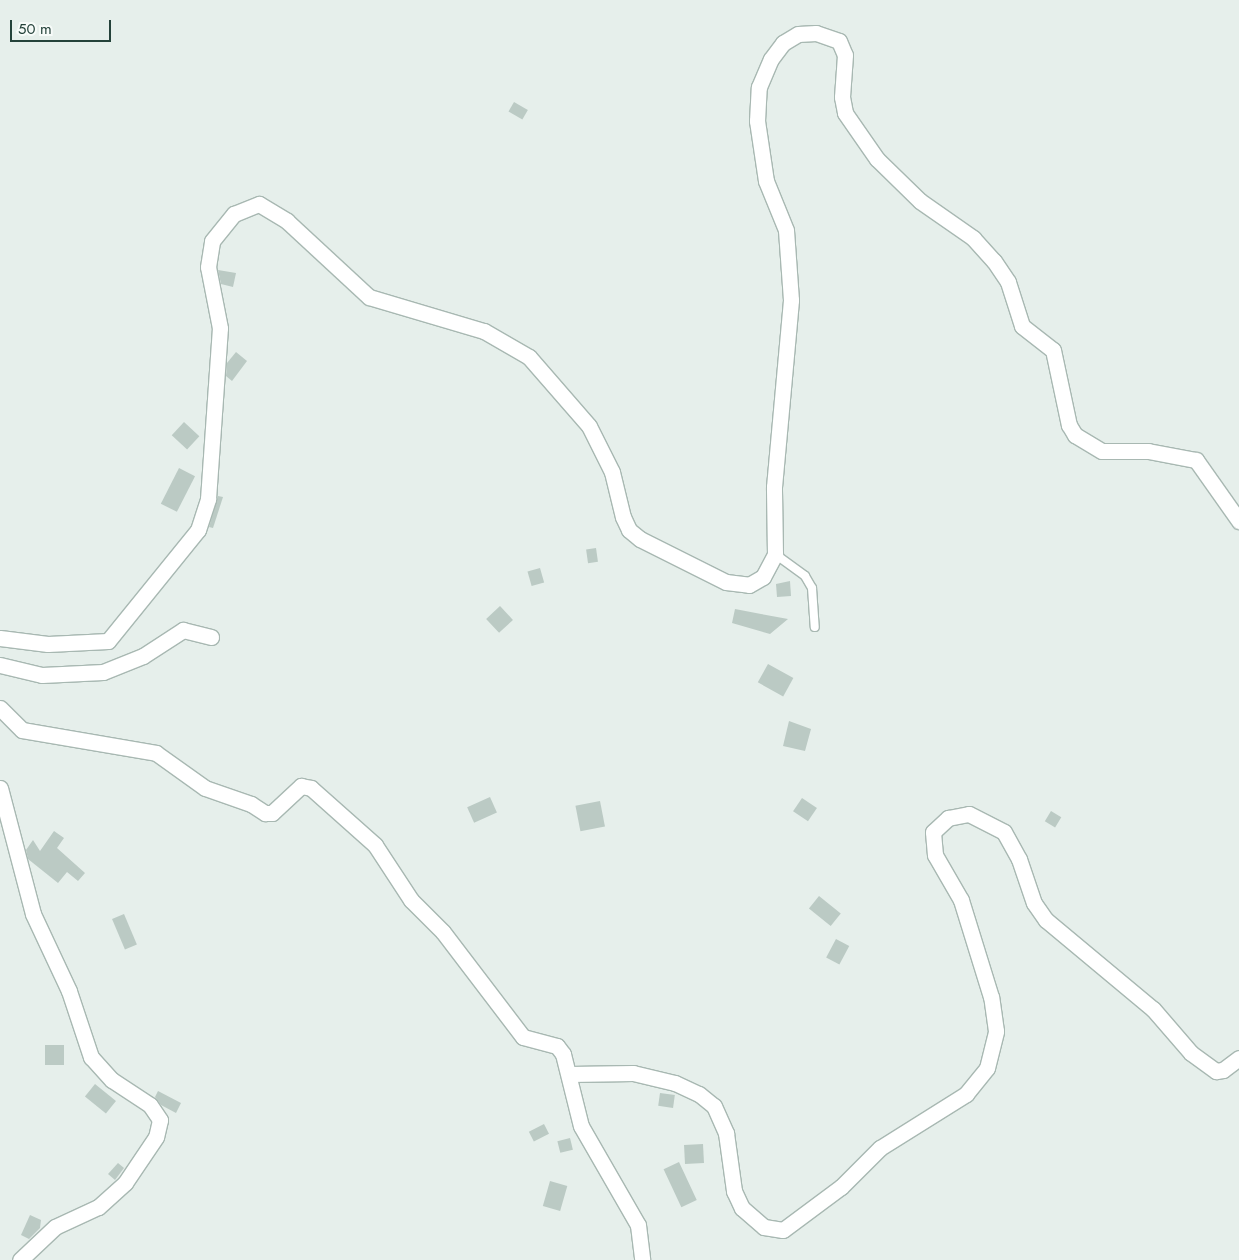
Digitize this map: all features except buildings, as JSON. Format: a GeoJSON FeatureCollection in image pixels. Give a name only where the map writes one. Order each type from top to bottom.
{"type":"FeatureCollection","features":[{"type":"Feature","properties":{"kind":"street"},"geometry":{"type":"LineString","coordinates":[[0,638],[48,644],[108,641],[198,530],[208,499],[220,328],[208,267],[212,241],[234,214],[259,204],[287,221],[369,297],[484,331],[529,357],[588,426],[612,472],[623,517],[629,530],[640,538],[726,582],[749,585],[763,577],[775,554],[774,487],[791,300],[786,230],[766,181],[757,121],[759,87],[782,43],[798,34],[816,33],[839,41],[845,55],[842,97],[845,113],[876,159],[920,202],[972,238],[994,261],[1008,282],[1022,326],[1053,350],[1069,425],[1075,435],[1102,451],[1148,451],[1196,460],[1239,521]]}},
{"type":"Feature","properties":{"kind":"street"},"geometry":{"type":"LineString","coordinates":[[0,665],[42,674],[103,672],[143,656],[183,630],[211,637]]}},
{"type":"Feature","properties":{"kind":"street"},"geometry":{"type":"LineString","coordinates":[[0,708],[22,730],[156,753],[205,788],[251,804],[265,813],[272,813],[301,786],[311,788],[375,845],[411,900],[443,932],[523,1037],[557,1046],[570,1074],[581,1126],[638,1225],[642,1260]]}},
{"type":"Feature","properties":{"kind":"street"},"geometry":{"type":"LineString","coordinates":[[0,788],[33,914],[69,991],[91,1057],[112,1080],[150,1105],[160,1120],[156,1137],[124,1183],[98,1207],[55,1227],[20,1260]]}},
{"type":"Feature","properties":{"kind":"street"},"geometry":{"type":"LineString","coordinates":[[570,1074],[633,1073],[675,1083],[699,1094],[714,1106],[726,1133],[734,1191],[742,1208],[764,1227],[783,1230],[841,1186],[880,1148],[966,1094],[987,1068],[996,1031],[991,997],[961,900],[935,855],[934,832],[948,818],[969,814],[1004,832],[1019,859],[1034,903],[1046,920],[1153,1010],[1191,1053],[1216,1071],[1223,1070],[1239,1058]]}},
{"type":"Feature","properties":{"kind":"lane"},"geometry":{"type":"LineString","coordinates":[[775,554],[805,576],[812,588],[815,627]]}}]}
